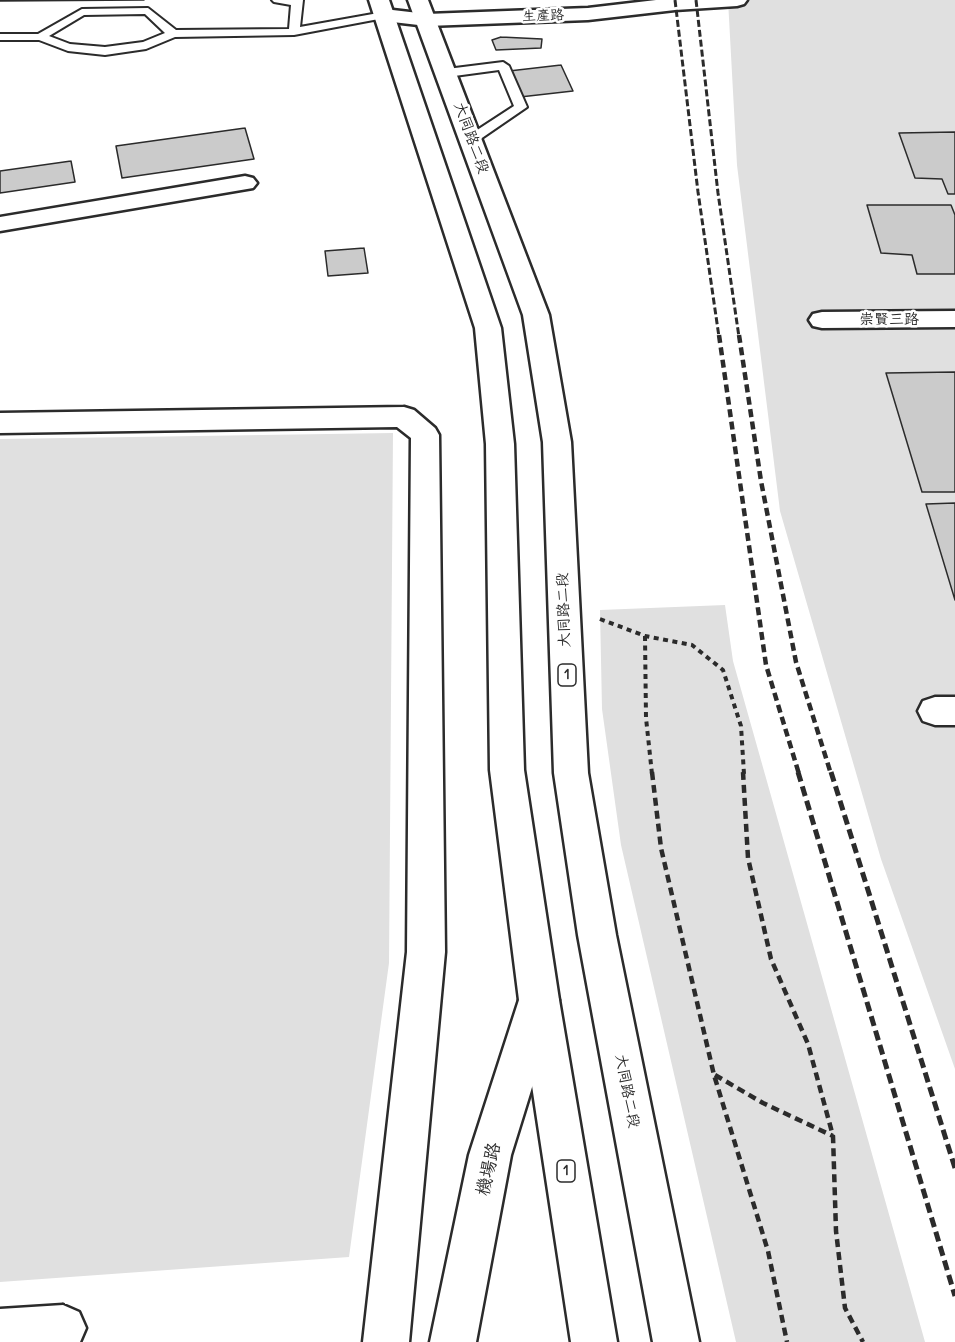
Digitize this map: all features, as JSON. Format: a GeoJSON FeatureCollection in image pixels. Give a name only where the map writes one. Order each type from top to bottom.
{"type":"FeatureCollection","features":[{"type":"Feature","properties":{"kind":"main road","name":"生產路"},"geometry":{"type":"LineString","coordinates":[[382,8],[421,6],[588,15],[675,4],[737,0]]}},
{"type":"Feature","properties":{"kind":"main road","name":"大同路二段"},"geometry":{"type":"LineString","coordinates":[[421,6],[536,315],[556,430],[571,773],[597,935],[676,1342]]}},
{"type":"Feature","properties":{"kind":"main road","name":"1"},"geometry":{"type":"LineString","coordinates":[[382,8],[488,328],[500,444],[507,770],[539,1000],[594,1342]]}},
{"type":"Feature","properties":{"kind":"main road"},"geometry":{"type":"LineString","coordinates":[[0,224],[245,183]]}},
{"type":"Feature","properties":{"kind":"main road","name":"崇賢三路"},"geometry":{"type":"LineString","coordinates":[[822,320],[955,320]]}},
{"type":"Feature","properties":{"kind":"main road"},"geometry":{"type":"LineString","coordinates":[[0,423],[404,417],[425,435],[426,952],[386,1342]]}},
{"type":"Feature","properties":{"kind":"main road","name":"機場路"},"geometry":{"type":"LineString","coordinates":[[453,1342],[490,1155],[539,1000]]}},
{"type":"Feature","properties":{"kind":"main road"},"geometry":{"type":"LineString","coordinates":[[0,1332],[63,1328]]}},
{"type":"Feature","properties":{"kind":"lane"},"geometry":{"type":"LineString","coordinates":[[278,0],[297,2],[294,32]]}},
{"type":"Feature","properties":{"kind":"lane"},"geometry":{"type":"LineString","coordinates":[[0,37],[40,37],[68,47],[105,51],[146,45],[173,34],[294,32],[382,8]]}},
{"type":"Feature","properties":{"kind":"lane"},"geometry":{"type":"LineString","coordinates":[[40,37],[82,12],[147,11],[173,34]]}},
{"type":"Feature","properties":{"kind":"lane"},"geometry":{"type":"LineString","coordinates":[[447,73],[503,66],[521,107],[472,139]]}},
{"type":"Feature","properties":{"kind":"path"},"geometry":{"type":"LineString","coordinates":[[600,619],[645,636],[692,645],[723,670],[741,726],[748,858],[771,959],[808,1044],[833,1136],[836,1231],[845,1308],[863,1342]]}},
{"type":"Feature","properties":{"kind":"path"},"geometry":{"type":"LineString","coordinates":[[645,636],[646,718],[662,848],[714,1075],[768,1251],[787,1342]]}},
{"type":"Feature","properties":{"kind":"path"},"geometry":{"type":"LineString","coordinates":[[714,1075],[763,1103],[833,1136]]}},
{"type":"Feature","properties":{"kind":"shaded area"},"geometry":{"type":"Polygon","coordinates":[[[728,0],[955,0],[955,1069],[881,859],[780,511],[737,165],[728,0]]]}},
{"type":"Feature","properties":{"kind":"shaded area"},"geometry":{"type":"Polygon","coordinates":[[[393,433],[389,963],[349,1257],[0,1282],[0,439],[393,433]]]}},
{"type":"Feature","properties":{"kind":"shaded area"},"geometry":{"type":"Polygon","coordinates":[[[725,605],[733,661],[925,1342],[736,1342],[621,845],[602,709],[600,610],[725,605]]]}},
{"type":"Feature","properties":{"kind":"building"},"geometry":{"type":"Polygon","coordinates":[[[0,0],[144,0],[0,1],[0,0]]]}},
{"type":"Feature","properties":{"kind":"building"},"geometry":{"type":"Polygon","coordinates":[[[501,37],[542,39],[541,48],[496,50],[492,40],[501,37]]]}},
{"type":"Feature","properties":{"kind":"building"},"geometry":{"type":"Polygon","coordinates":[[[561,65],[573,91],[520,97],[509,71],[561,65]]]}},
{"type":"Feature","properties":{"kind":"building"},"geometry":{"type":"Polygon","coordinates":[[[245,128],[254,159],[122,178],[116,146],[245,128]]]}},
{"type":"Feature","properties":{"kind":"building"},"geometry":{"type":"Polygon","coordinates":[[[955,132],[955,194],[948,194],[942,179],[915,178],[899,133],[955,132]]]}},
{"type":"Feature","properties":{"kind":"building"},"geometry":{"type":"Polygon","coordinates":[[[71,161],[75,182],[0,193],[0,171],[71,161]]]}},
{"type":"Feature","properties":{"kind":"building"},"geometry":{"type":"Polygon","coordinates":[[[867,205],[951,205],[955,215],[955,274],[917,274],[912,255],[881,253],[867,205]]]}},
{"type":"Feature","properties":{"kind":"building"},"geometry":{"type":"Polygon","coordinates":[[[364,248],[368,273],[328,276],[325,251],[364,248]]]}},
{"type":"Feature","properties":{"kind":"building"},"geometry":{"type":"Polygon","coordinates":[[[955,372],[955,492],[922,492],[886,373],[955,372]]]}},
{"type":"Feature","properties":{"kind":"building"},"geometry":{"type":"Polygon","coordinates":[[[955,503],[955,600],[926,504],[955,503]]]}},
{"type":"Feature","properties":{"kind":"railway"},"geometry":{"type":"LineString","coordinates":[[675,0],[698,192],[719,337]]}},
{"type":"Feature","properties":{"kind":"railway"},"geometry":{"type":"LineString","coordinates":[[696,0],[718,193],[739,337]]}},
{"type":"Feature","properties":{"kind":"railway"},"geometry":{"type":"LineString","coordinates":[[719,335],[766,665],[799,774]]}},
{"type":"Feature","properties":{"kind":"railway"},"geometry":{"type":"LineString","coordinates":[[739,335],[761,481],[796,662],[831,774]]}},
{"type":"Feature","properties":{"kind":"railway"},"geometry":{"type":"LineString","coordinates":[[798,772],[955,1296]]}},
{"type":"Feature","properties":{"kind":"railway"},"geometry":{"type":"LineString","coordinates":[[831,772],[955,1168]]}}]}
